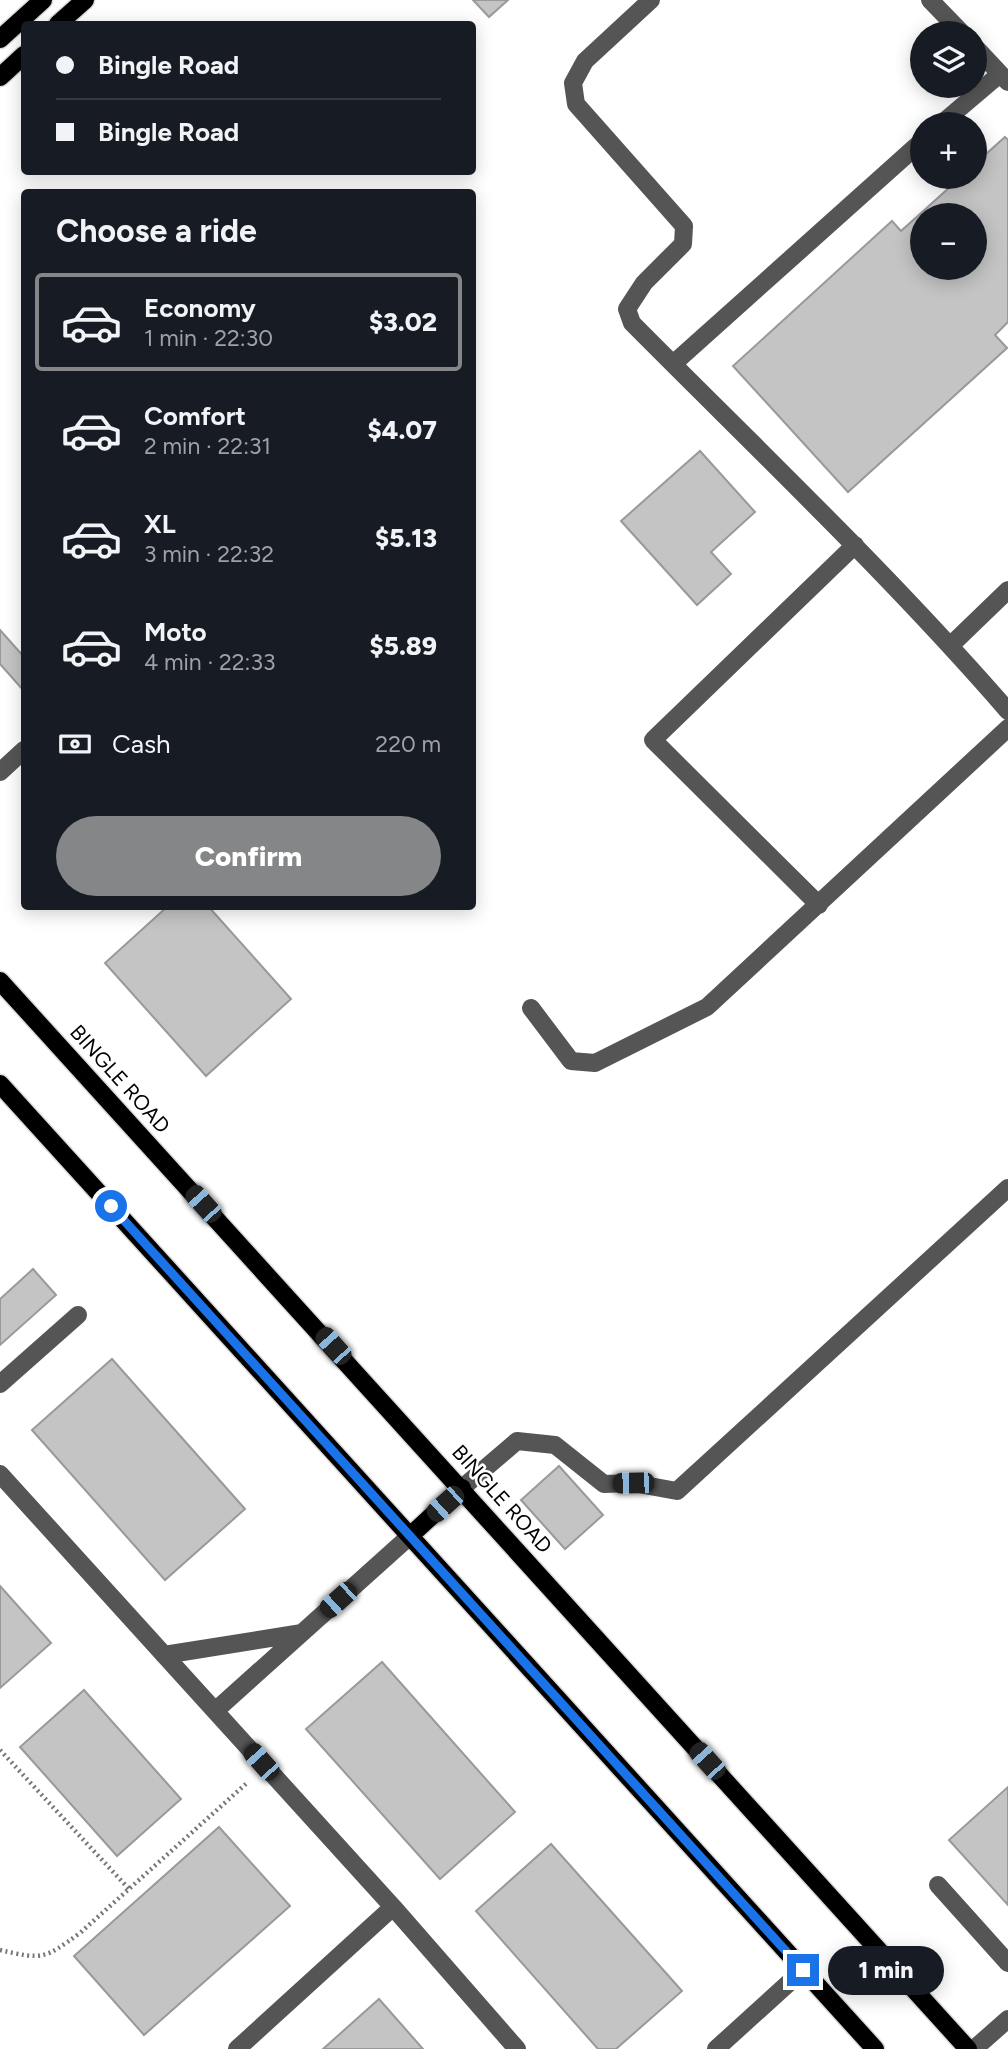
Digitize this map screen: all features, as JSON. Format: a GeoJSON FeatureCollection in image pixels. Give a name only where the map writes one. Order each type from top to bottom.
{"type":"FeatureCollection","features":[{"type":"Feature","properties":{"kind":"main road"},"geometry":{"type":"LineString","coordinates":[[0,39],[43,0]]}},
{"type":"Feature","properties":{"kind":"main road"},"geometry":{"type":"LineString","coordinates":[[61,21],[85,0]]}},
{"type":"Feature","properties":{"kind":"main road"},"geometry":{"type":"LineString","coordinates":[[0,77],[21,58]]}},
{"type":"Feature","properties":{"kind":"main road","name":"BINGLE ROAD"},"geometry":{"type":"LineString","coordinates":[[0,981],[968,2049]]}},
{"type":"Feature","properties":{"kind":"main road"},"geometry":{"type":"LineString","coordinates":[[0,1084],[875,2049]]}},
{"type":"Feature","properties":{"kind":"main road"},"geometry":{"type":"LineString","coordinates":[[411,1535],[462,1488]]}},
{"type":"Feature","properties":{"kind":"street"},"geometry":{"type":"LineString","coordinates":[[651,0],[585,61],[573,83],[576,104],[684,226],[683,244],[644,283],[628,309],[632,323],[855,545],[951,645],[1008,711]]}},
{"type":"Feature","properties":{"kind":"street"},"geometry":{"type":"LineString","coordinates":[[930,0],[950,21]]}},
{"type":"Feature","properties":{"kind":"street"},"geometry":{"type":"LineString","coordinates":[[957,112],[1004,78],[987,60]]}},
{"type":"Feature","properties":{"kind":"street"},"geometry":{"type":"LineString","coordinates":[[673,364],[910,152]]}},
{"type":"Feature","properties":{"kind":"street"},"geometry":{"type":"LineString","coordinates":[[819,905],[653,740],[855,545]]}},
{"type":"Feature","properties":{"kind":"street"},"geometry":{"type":"LineString","coordinates":[[951,645],[1008,590]]}},
{"type":"Feature","properties":{"kind":"street"},"geometry":{"type":"LineString","coordinates":[[531,1009],[571,1060],[595,1063],[707,1007],[1008,728]]}},
{"type":"Feature","properties":{"kind":"street"},"geometry":{"type":"LineString","coordinates":[[0,772],[21,753]]}},
{"type":"Feature","properties":{"kind":"street"},"geometry":{"type":"LineString","coordinates":[[462,1488],[517,1441],[555,1445],[604,1484],[633,1483],[677,1491],[1008,1188]]}},
{"type":"Feature","properties":{"kind":"street"},"geometry":{"type":"LineString","coordinates":[[0,1384],[78,1315]]}},
{"type":"Feature","properties":{"kind":"street"},"geometry":{"type":"LineString","coordinates":[[0,1474],[393,1907],[517,2049]]}},
{"type":"Feature","properties":{"kind":"street"},"geometry":{"type":"LineString","coordinates":[[215,1711],[411,1535]]}},
{"type":"Feature","properties":{"kind":"street"},"geometry":{"type":"LineString","coordinates":[[164,1655],[302,1633]]}},
{"type":"Feature","properties":{"kind":"street"},"geometry":{"type":"LineString","coordinates":[[938,1885],[1008,1963]]}},
{"type":"Feature","properties":{"kind":"street"},"geometry":{"type":"LineString","coordinates":[[237,2049],[393,1907]]}},
{"type":"Feature","properties":{"kind":"street"},"geometry":{"type":"LineString","coordinates":[[716,2049],[803,1970]]}},
{"type":"Feature","properties":{"kind":"street"},"geometry":{"type":"LineString","coordinates":[[974,2049],[1008,2019]]}},
{"type":"Feature","properties":{"kind":"path"},"geometry":{"type":"LineString","coordinates":[[0,1750],[130,1890]]}},
{"type":"Feature","properties":{"kind":"path"},"geometry":{"type":"LineString","coordinates":[[0,1950],[34,1958],[51,1954],[130,1890],[266,1766]]}},
{"type":"Feature","properties":{"kind":"building"},"geometry":{"type":"Polygon","coordinates":[[[473,0],[508,0],[489,17],[473,0]]]}},
{"type":"Feature","properties":{"kind":"building"},"geometry":{"type":"Polygon","coordinates":[[[1005,137],[1008,140],[1008,322],[995,335],[1007,348],[848,492],[733,366],[892,221],[901,231],[910,223],[910,280],[987,280],[987,203],[932,203],[948,189],[987,189],[987,153],[1005,137]]]}},
{"type":"Feature","properties":{"kind":"building"},"geometry":{"type":"Polygon","coordinates":[[[700,451],[755,512],[711,552],[731,574],[697,605],[621,521],[700,451]]]}},
{"type":"Feature","properties":{"kind":"building"},"geometry":{"type":"Polygon","coordinates":[[[0,630],[21,654],[21,688],[0,664],[0,630]]]}},
{"type":"Feature","properties":{"kind":"building"},"geometry":{"type":"Polygon","coordinates":[[[164,910],[212,910],[291,999],[206,1076],[105,963],[164,910]]]}},
{"type":"Feature","properties":{"kind":"building"},"geometry":{"type":"Polygon","coordinates":[[[33,1269],[56,1295],[0,1345],[0,1299],[33,1269]]]}},
{"type":"Feature","properties":{"kind":"building"},"geometry":{"type":"Polygon","coordinates":[[[112,1359],[245,1509],[165,1580],[32,1430],[112,1359]]]}},
{"type":"Feature","properties":{"kind":"building"},"geometry":{"type":"Polygon","coordinates":[[[559,1466],[603,1515],[565,1549],[521,1500],[559,1466]]]}},
{"type":"Feature","properties":{"kind":"building"},"geometry":{"type":"Polygon","coordinates":[[[0,1586],[51,1643],[0,1688],[0,1586]]]}},
{"type":"Feature","properties":{"kind":"building"},"geometry":{"type":"Polygon","coordinates":[[[382,1662],[515,1812],[440,1879],[306,1729],[382,1662]]]}},
{"type":"Feature","properties":{"kind":"building"},"geometry":{"type":"Polygon","coordinates":[[[84,1690],[181,1799],[117,1856],[20,1747],[84,1690]]]}},
{"type":"Feature","properties":{"kind":"building"},"geometry":{"type":"Polygon","coordinates":[[[1008,1787],[1008,1905],[949,1840],[1008,1787]]]}},
{"type":"Feature","properties":{"kind":"building"},"geometry":{"type":"Polygon","coordinates":[[[219,1827],[290,1906],[144,2035],[74,1956],[219,1827]]]}},
{"type":"Feature","properties":{"kind":"building"},"geometry":{"type":"Polygon","coordinates":[[[551,1844],[682,1991],[616,2049],[598,2049],[476,1911],[551,1844]]]}},
{"type":"Feature","properties":{"kind":"building"},"geometry":{"type":"Polygon","coordinates":[[[379,1999],[423,2049],[323,2049],[379,1999]]]}},
{"type":"Feature","properties":{"kind":"route"},"geometry":{"type":"LineString","coordinates":[[111,1206],[803,1970]]}}]}
